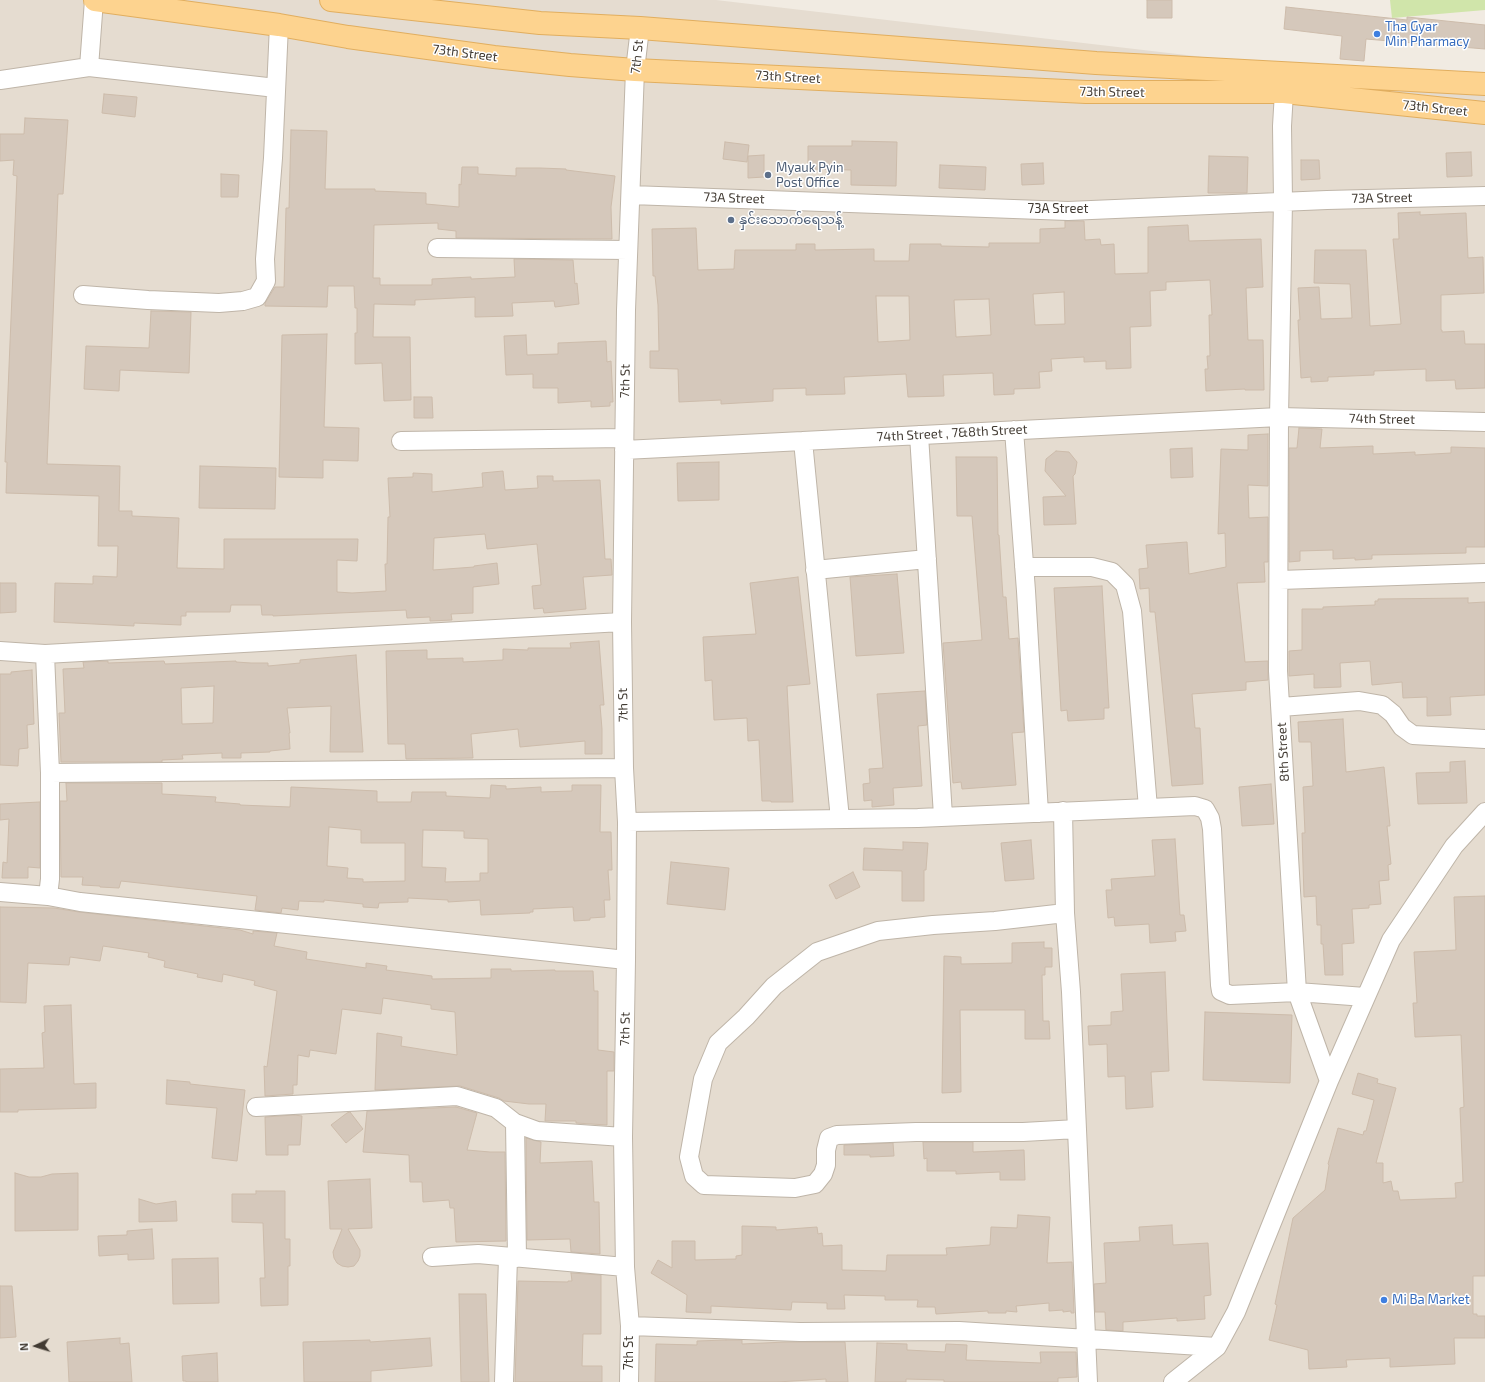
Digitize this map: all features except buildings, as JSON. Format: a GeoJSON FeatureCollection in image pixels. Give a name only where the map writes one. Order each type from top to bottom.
{"type":"FeatureCollection","features":[{"type":"Feature","properties":{"kind":"main road","name":"73th Street"},"geometry":{"type":"LineString","coordinates":[[94,0],[279,25],[348,37],[494,57],[634,70],[1086,92],[1284,92],[1485,113]]}},
{"type":"Feature","properties":{"kind":"main road","name":"73th Street"},"geometry":{"type":"LineString","coordinates":[[331,0],[540,23],[640,28],[1096,63],[1485,84]]}},
{"type":"Feature","properties":{"kind":"street"},"geometry":{"type":"LineString","coordinates":[[89,67],[94,0]]}},
{"type":"Feature","properties":{"kind":"street"},"geometry":{"type":"LineString","coordinates":[[83,295],[219,303],[243,301],[257,297],[266,281],[265,259],[273,158],[279,25]]}},
{"type":"Feature","properties":{"kind":"street","name":"7th St"},"geometry":{"type":"LineString","coordinates":[[629,1382],[630,1326],[625,1267],[623,1136],[627,822],[624,768],[622,622],[626,310],[634,70],[640,28]]}},
{"type":"Feature","properties":{"kind":"street"},"geometry":{"type":"LineString","coordinates":[[0,80],[89,67],[276,88]]}},
{"type":"Feature","properties":{"kind":"street","name":"8th Street"},"geometry":{"type":"LineString","coordinates":[[1284,92],[1282,126],[1283,202],[1279,417],[1280,580],[1278,671],[1297,992],[1329,1081]]}},
{"type":"Feature","properties":{"kind":"street","name":"73A Street"},"geometry":{"type":"LineString","coordinates":[[631,195],[1068,211],[1283,202],[1485,196]]}},
{"type":"Feature","properties":{"kind":"street"},"geometry":{"type":"LineString","coordinates":[[438,248],[628,250]]}},
{"type":"Feature","properties":{"kind":"street","name":"74th Street"},"geometry":{"type":"LineString","coordinates":[[1279,417],[1485,422]]}},
{"type":"Feature","properties":{"kind":"street","name":"74th Street , 7&8th Street"},"geometry":{"type":"LineString","coordinates":[[401,441],[624,444],[803,441],[1279,417]]}},
{"type":"Feature","properties":{"kind":"street"},"geometry":{"type":"LineString","coordinates":[[1014,430],[1039,812]]}},
{"type":"Feature","properties":{"kind":"street"},"geometry":{"type":"LineString","coordinates":[[919,435],[943,816]]}},
{"type":"Feature","properties":{"kind":"street"},"geometry":{"type":"LineString","coordinates":[[803,441],[840,819]]}},
{"type":"Feature","properties":{"kind":"street"},"geometry":{"type":"LineString","coordinates":[[815,570],[927,559]]}},
{"type":"Feature","properties":{"kind":"street"},"geometry":{"type":"LineString","coordinates":[[1024,567],[1092,567],[1112,572],[1125,585],[1132,611],[1148,808]]}},
{"type":"Feature","properties":{"kind":"street"},"geometry":{"type":"LineString","coordinates":[[1280,580],[1485,573]]}},
{"type":"Feature","properties":{"kind":"street"},"geometry":{"type":"LineString","coordinates":[[0,651],[45,654],[622,622]]}},
{"type":"Feature","properties":{"kind":"street"},"geometry":{"type":"LineString","coordinates":[[45,654],[50,773],[50,878],[48,896]]}},
{"type":"Feature","properties":{"kind":"street"},"geometry":{"type":"LineString","coordinates":[[1280,707],[1359,701],[1374,703],[1382,705],[1393,714],[1402,727],[1413,735],[1485,739]]}},
{"type":"Feature","properties":{"kind":"street"},"geometry":{"type":"LineString","coordinates":[[50,773],[624,768]]}},
{"type":"Feature","properties":{"kind":"street"},"geometry":{"type":"LineString","coordinates":[[627,822],[840,819],[1195,806],[1205,809],[1210,818],[1221,991],[1230,995],[1297,992],[1365,997]]}},
{"type":"Feature","properties":{"kind":"street"},"geometry":{"type":"LineString","coordinates":[[1063,811],[1065,913],[1071,992],[1088,1382]]}},
{"type":"Feature","properties":{"kind":"street"},"geometry":{"type":"LineString","coordinates":[[1173,1382],[1217,1347],[1236,1312],[1329,1081],[1391,940],[1454,846],[1485,812]]}},
{"type":"Feature","properties":{"kind":"street"},"geometry":{"type":"LineString","coordinates":[[0,892],[48,896],[80,902],[626,960]]}},
{"type":"Feature","properties":{"kind":"street"},"geometry":{"type":"LineString","coordinates":[[1065,913],[995,921],[933,925],[878,931],[817,952],[774,986],[746,1017],[718,1043],[703,1079],[689,1157],[694,1176],[704,1185],[795,1188],[816,1184],[826,1165],[826,1150],[829,1138],[837,1135],[916,1132],[1023,1132],[1077,1129]]}},
{"type":"Feature","properties":{"kind":"street"},"geometry":{"type":"LineString","coordinates":[[256,1107],[457,1096],[496,1108],[515,1123],[537,1131],[623,1136]]}},
{"type":"Feature","properties":{"kind":"street"},"geometry":{"type":"LineString","coordinates":[[504,1382],[512,1258],[515,1123]]}},
{"type":"Feature","properties":{"kind":"street"},"geometry":{"type":"LineString","coordinates":[[432,1257],[478,1254],[625,1267]]}},
{"type":"Feature","properties":{"kind":"street"},"geometry":{"type":"LineString","coordinates":[[630,1326],[800,1332],[959,1331],[1217,1347]]}},
{"type":"Feature","properties":{"kind":"shaded area"},"geometry":{"type":"Polygon","coordinates":[[[0,0],[716,0],[1485,90],[1485,1382],[0,1382],[0,0]]]}},
{"type":"Feature","properties":{"kind":"green space"},"geometry":{"type":"Polygon","coordinates":[[[1390,0],[1485,0],[1485,10],[1392,18],[1390,0]]]}},
{"type":"Feature","properties":{"kind":"place","name":"Tha Gyar Min Pharmacy"},"geometry":{"type":"Point","coordinates":[1377,34]}},
{"type":"Feature","properties":{"kind":"place","name":"Myauk Pyin Post Office"},"geometry":{"type":"Point","coordinates":[768,175]}},
{"type":"Feature","properties":{"kind":"place","name":"နှင်းသောက်ရေသန့်"},"geometry":{"type":"Point","coordinates":[731,220]}},
{"type":"Feature","properties":{"kind":"place","name":"Mi Ba Market"},"geometry":{"type":"Point","coordinates":[1384,1300]}}]}
